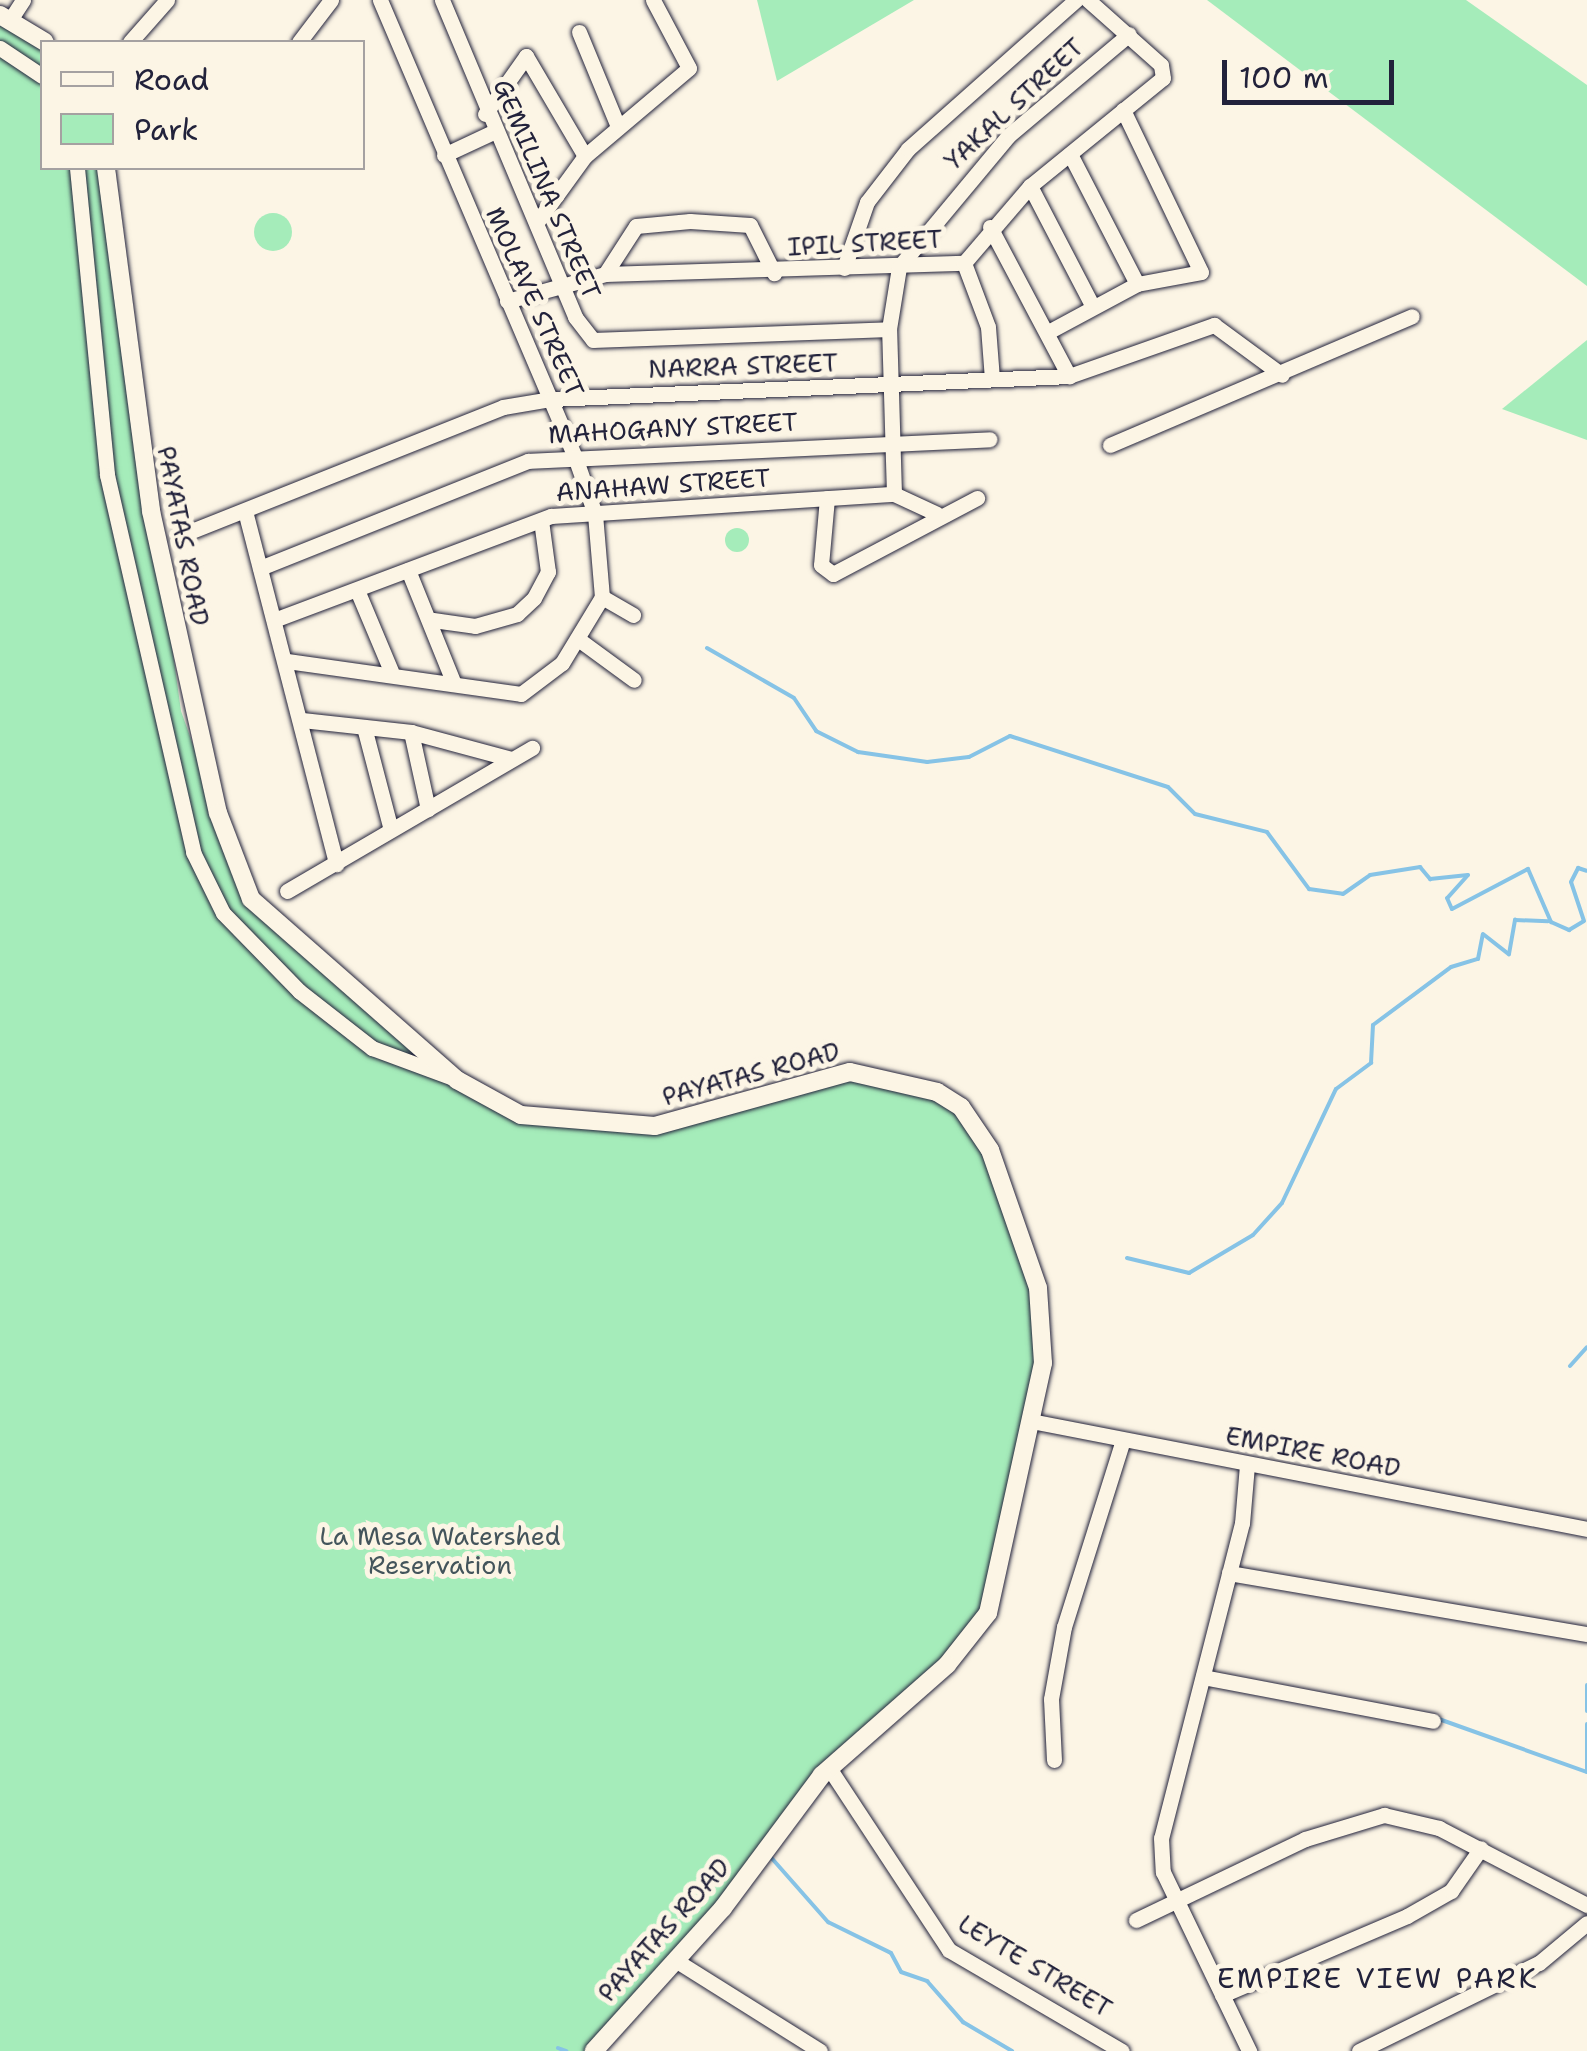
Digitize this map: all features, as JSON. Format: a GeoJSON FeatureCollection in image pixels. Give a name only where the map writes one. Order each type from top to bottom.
{"type":"FeatureCollection","features":[{"type":"Feature","properties":{"kind":"main road"},"geometry":{"type":"LineString","coordinates":[[5,18],[42,40]]}},
{"type":"Feature","properties":{"kind":"main road","name":"PAYATAS ROAD"},"geometry":{"type":"LineString","coordinates":[[106,170],[157,543],[202,751],[244,888],[458,1080],[521,1115],[624,1127],[699,1119],[850,1072],[892,1076],[948,1098],[990,1150],[1038,1288],[1044,1350],[988,1613],[947,1665],[828,1768],[674,1960],[594,2051]]}},
{"type":"Feature","properties":{"kind":"street"},"geometry":{"type":"LineString","coordinates":[[5,18],[23,0]]}},
{"type":"Feature","properties":{"kind":"street"},"geometry":{"type":"LineString","coordinates":[[132,40],[167,0]]}},
{"type":"Feature","properties":{"kind":"street"},"geometry":{"type":"LineString","coordinates":[[301,40],[331,0]]}},
{"type":"Feature","properties":{"kind":"street","name":"MOLAVE STREET"},"geometry":{"type":"LineString","coordinates":[[380,0],[576,456],[595,514],[602,597]]}},
{"type":"Feature","properties":{"kind":"street","name":"GEMILINA STREET"},"geometry":{"type":"LineString","coordinates":[[442,0],[485,114],[582,326],[608,343],[889,329]]}},
{"type":"Feature","properties":{"kind":"street"},"geometry":{"type":"LineString","coordinates":[[536,222],[585,156],[617,124],[690,68],[653,0]]}},
{"type":"Feature","properties":{"kind":"street"},"geometry":{"type":"LineString","coordinates":[[844,268],[866,202],[908,149],[1076,0]]}},
{"type":"Feature","properties":{"kind":"street","name":"IPIL STREET"},"geometry":{"type":"LineString","coordinates":[[507,301],[561,282],[605,274],[774,273],[964,263],[990,228],[1030,186],[1164,72],[1088,0]]}},
{"type":"Feature","properties":{"kind":"street"},"geometry":{"type":"LineString","coordinates":[[579,32],[617,124]]}},
{"type":"Feature","properties":{"kind":"street","name":"YAKAL STREET"},"geometry":{"type":"LineString","coordinates":[[899,267],[1008,136],[1128,34]]}},
{"type":"Feature","properties":{"kind":"street"},"geometry":{"type":"LineString","coordinates":[[0,48],[40,75]]}},
{"type":"Feature","properties":{"kind":"street"},"geometry":{"type":"LineString","coordinates":[[485,114],[526,56],[585,156]]}},
{"type":"Feature","properties":{"kind":"street"},"geometry":{"type":"LineString","coordinates":[[1048,332],[1137,284],[1201,272],[1123,110]]}},
{"type":"Feature","properties":{"kind":"street"},"geometry":{"type":"LineString","coordinates":[[444,155],[494,132]]}},
{"type":"Feature","properties":{"kind":"street"},"geometry":{"type":"LineString","coordinates":[[1070,154],[1137,284]]}},
{"type":"Feature","properties":{"kind":"street"},"geometry":{"type":"LineString","coordinates":[[77,170],[107,475],[192,852],[222,913],[300,991],[398,1063],[458,1080]]}},
{"type":"Feature","properties":{"kind":"street"},"geometry":{"type":"LineString","coordinates":[[1030,186],[1093,307]]}},
{"type":"Feature","properties":{"kind":"street"},"geometry":{"type":"LineString","coordinates":[[605,274],[636,226],[690,220],[750,224],[774,273]]}},
{"type":"Feature","properties":{"kind":"street"},"geometry":{"type":"LineString","coordinates":[[990,228],[1069,376]]}},
{"type":"Feature","properties":{"kind":"street"},"geometry":{"type":"LineString","coordinates":[[964,263],[988,328],[992,379]]}},
{"type":"Feature","properties":{"kind":"street"},"geometry":{"type":"LineString","coordinates":[[899,267],[889,329],[894,494],[936,514]]}},
{"type":"Feature","properties":{"kind":"street"},"geometry":{"type":"LineString","coordinates":[[1110,445],[1282,375],[1412,316]]}},
{"type":"Feature","properties":{"kind":"street","name":"NARRA STREET"},"geometry":{"type":"LineString","coordinates":[[157,543],[503,408],[552,398],[1069,376],[1214,325],[1282,375]]}},
{"type":"Feature","properties":{"kind":"street","name":"MAHOGANY STREET"},"geometry":{"type":"LineString","coordinates":[[260,568],[528,461],[989,439]]}},
{"type":"Feature","properties":{"kind":"street","name":"ANAHAW STREET"},"geometry":{"type":"LineString","coordinates":[[274,620],[540,520],[894,494]]}},
{"type":"Feature","properties":{"kind":"street"},"geometry":{"type":"LineString","coordinates":[[827,498],[821,565],[832,574],[936,514],[977,498]]}},
{"type":"Feature","properties":{"kind":"street"},"geometry":{"type":"LineString","coordinates":[[244,511],[287,662],[336,864]]}},
{"type":"Feature","properties":{"kind":"street"},"geometry":{"type":"LineString","coordinates":[[433,620],[475,626],[526,606],[548,572],[540,520]]}},
{"type":"Feature","properties":{"kind":"street"},"geometry":{"type":"LineString","coordinates":[[408,570],[433,620],[454,684]]}},
{"type":"Feature","properties":{"kind":"street"},"geometry":{"type":"LineString","coordinates":[[357,590],[390,671]]}},
{"type":"Feature","properties":{"kind":"street"},"geometry":{"type":"LineString","coordinates":[[287,662],[390,671],[521,694],[542,686],[578,639],[602,597],[633,615]]}},
{"type":"Feature","properties":{"kind":"street"},"geometry":{"type":"LineString","coordinates":[[578,639],[634,680]]}},
{"type":"Feature","properties":{"kind":"street"},"geometry":{"type":"LineString","coordinates":[[302,720],[411,732],[511,759]]}},
{"type":"Feature","properties":{"kind":"street"},"geometry":{"type":"LineString","coordinates":[[364,727],[391,830]]}},
{"type":"Feature","properties":{"kind":"street"},"geometry":{"type":"LineString","coordinates":[[411,732],[428,809]]}},
{"type":"Feature","properties":{"kind":"street"},"geometry":{"type":"LineString","coordinates":[[287,891],[532,748]]}},
{"type":"Feature","properties":{"kind":"street","name":"EMPIRE ROAD"},"geometry":{"type":"LineString","coordinates":[[1031,1422],[1587,1529]]}},
{"type":"Feature","properties":{"kind":"street"},"geometry":{"type":"LineString","coordinates":[[1054,1760],[1050,1699],[1064,1627],[1123,1440]]}},
{"type":"Feature","properties":{"kind":"street"},"geometry":{"type":"LineString","coordinates":[[1247,1465],[1229,1573],[1161,1838],[1176,1900],[1248,2051]]}},
{"type":"Feature","properties":{"kind":"street"},"geometry":{"type":"LineString","coordinates":[[1229,1573],[1587,1634]]}},
{"type":"Feature","properties":{"kind":"street"},"geometry":{"type":"LineString","coordinates":[[1204,1677],[1433,1722]]}},
{"type":"Feature","properties":{"kind":"street","name":"LEYTE STREET"},"geometry":{"type":"LineString","coordinates":[[828,1768],[949,1950],[1122,2051]]}},
{"type":"Feature","properties":{"kind":"street"},"geometry":{"type":"LineString","coordinates":[[1136,1920],[1316,1835],[1384,1816],[1481,1848],[1587,1904]]}},
{"type":"Feature","properties":{"kind":"street"},"geometry":{"type":"LineString","coordinates":[[1222,1995],[1407,1916],[1451,1891],[1481,1848]]}},
{"type":"Feature","properties":{"kind":"street"},"geometry":{"type":"LineString","coordinates":[[1359,2051],[1539,1963],[1587,1923]]}},
{"type":"Feature","properties":{"kind":"street"},"geometry":{"type":"LineString","coordinates":[[674,1960],[820,2051]]}},
{"type":"Feature","properties":{"kind":"green space"},"geometry":{"type":"Polygon","coordinates":[[[757,0],[914,0],[777,81],[757,0]]]}},
{"type":"Feature","properties":{"kind":"green space"},"geometry":{"type":"Polygon","coordinates":[[[1207,0],[1466,0],[1587,85],[1587,286],[1207,0]]]}},
{"type":"Feature","properties":{"kind":"green space","name":"La Mesa Watershed Reservation"},"geometry":{"type":"Polygon","coordinates":[[[0,15],[40,41],[40,170],[106,170],[181,711],[244,888],[458,1079],[560,1126],[606,1130],[853,1076],[951,1105],[990,1153],[1041,1330],[988,1613],[822,1775],[594,2051],[0,2051],[0,15]]]}},
{"type":"Feature","properties":{"kind":"green space"},"geometry":{"type":"Polygon","coordinates":[[[273,213],[286,219],[292,232],[286,245],[273,251],[260,245],[254,232],[260,219],[273,213]]]}},
{"type":"Feature","properties":{"kind":"green space"},"geometry":{"type":"Polygon","coordinates":[[[1587,340],[1587,440],[1502,409],[1587,340]]]}},
{"type":"Feature","properties":{"kind":"green space"},"geometry":{"type":"Polygon","coordinates":[[[737,528],[749,540],[737,552],[725,540],[737,528]]]}},
{"type":"Feature","properties":{"kind":"waterway"},"geometry":{"type":"LineString","coordinates":[[707,648],[794,698],[816,731],[858,752],[927,762],[969,757],[1010,736],[1168,787],[1195,814],[1267,832],[1309,889],[1343,894],[1370,875],[1420,867],[1430,879],[1468,875],[1447,898],[1452,909],[1528,869],[1551,922],[1569,930],[1584,921],[1571,882],[1578,868],[1587,871]]}},
{"type":"Feature","properties":{"kind":"waterway"},"geometry":{"type":"LineString","coordinates":[[1127,1258],[1189,1273],[1253,1235],[1282,1203],[1336,1089],[1371,1063],[1373,1025],[1451,967],[1478,959],[1483,934],[1509,954],[1515,920],[1548,921]]}},
{"type":"Feature","properties":{"kind":"waterway"},"geometry":{"type":"LineString","coordinates":[[1570,1366],[1587,1347]]}},
{"type":"Feature","properties":{"kind":"waterway"},"geometry":{"type":"LineString","coordinates":[[1587,1685],[1587,1711]]}},
{"type":"Feature","properties":{"kind":"waterway"},"geometry":{"type":"LineString","coordinates":[[1436,1718],[1587,1772]]}},
{"type":"Feature","properties":{"kind":"waterway"},"geometry":{"type":"LineString","coordinates":[[1587,1724],[1587,1772]]}},
{"type":"Feature","properties":{"kind":"waterway"},"geometry":{"type":"LineString","coordinates":[[768,1854],[828,1922],[891,1953],[901,1972],[927,1981],[963,2022],[1012,2051]]}},
{"type":"Feature","properties":{"kind":"waterway"},"geometry":{"type":"LineString","coordinates":[[558,2048],[566,2051]]}},
{"type":"Feature","properties":{"kind":"district","name":"EMPIRE VIEW PARK"},"geometry":{"type":"Point","coordinates":[1378,1978]}}]}
